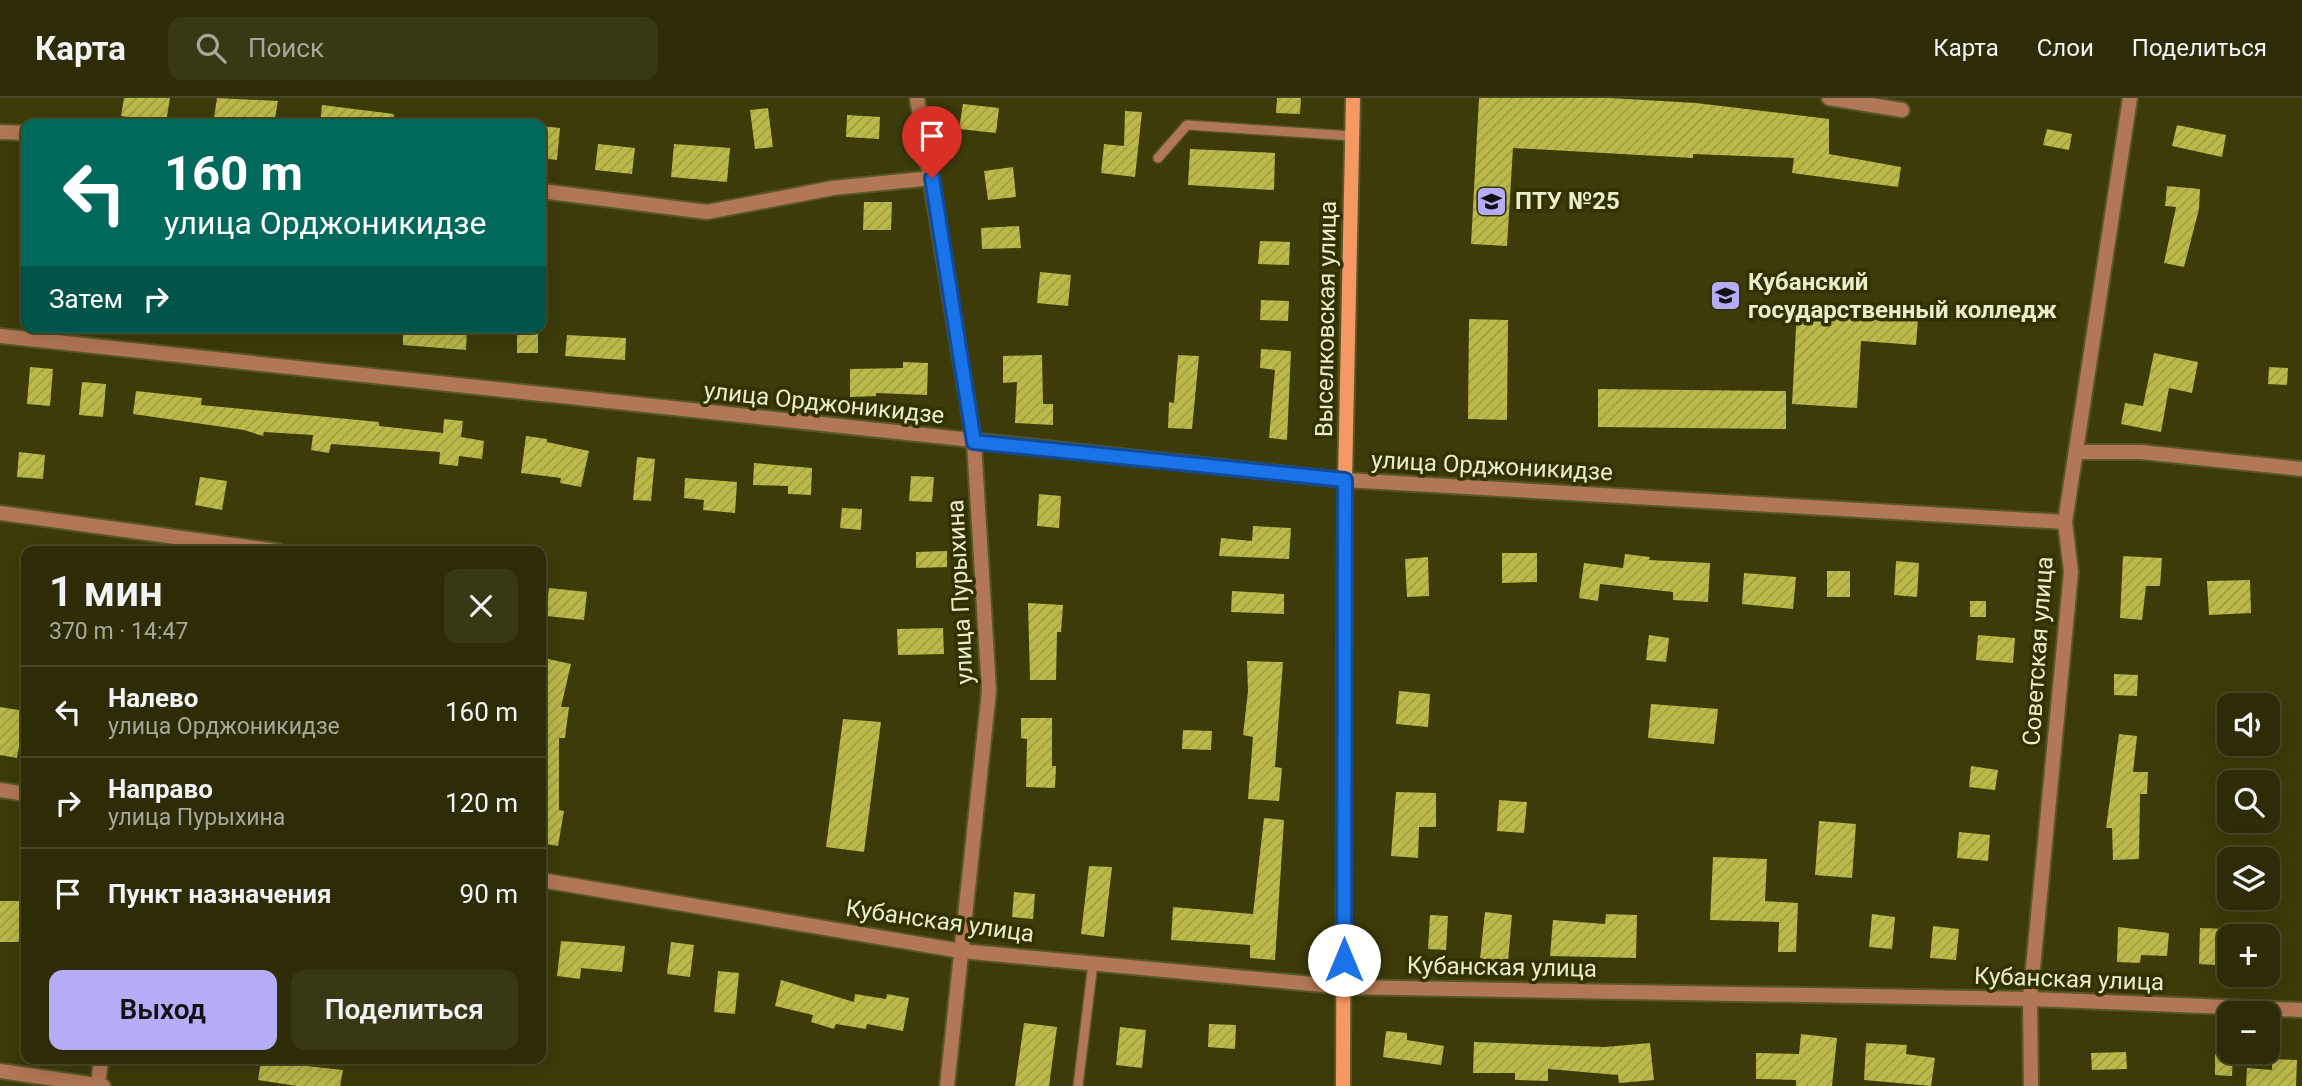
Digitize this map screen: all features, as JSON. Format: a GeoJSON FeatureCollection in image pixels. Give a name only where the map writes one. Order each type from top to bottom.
{"type":"FeatureCollection","features":[{"type":"Feature","properties":{"kind":"street","name":"улица Пурыхина"},"geometry":{"type":"LineString","coordinates":[[917,98],[974,442],[989,691],[947,1086]]}},
{"type":"Feature","properties":{"kind":"street","name":"Выселковская улица"},"geometry":{"type":"LineString","coordinates":[[1343,1086],[1345,480],[1353,98]]}},
{"type":"Feature","properties":{"kind":"street"},"geometry":{"type":"LineString","coordinates":[[1829,98],[1902,110]]}},
{"type":"Feature","properties":{"kind":"street","name":"Советская улица"},"geometry":{"type":"LineString","coordinates":[[2031,1086],[2030,999],[2071,572],[2065,522],[2130,98]]}},
{"type":"Feature","properties":{"kind":"street"},"geometry":{"type":"LineString","coordinates":[[0,132],[21,133]]}},
{"type":"Feature","properties":{"kind":"street"},"geometry":{"type":"LineString","coordinates":[[546,192],[707,212],[833,188],[932,178]]}},
{"type":"Feature","properties":{"kind":"street","name":"улица Орджоникидзе"},"geometry":{"type":"LineString","coordinates":[[0,337],[1345,480],[2065,522]]}},
{"type":"Feature","properties":{"kind":"street"},"geometry":{"type":"LineString","coordinates":[[2076,452],[2141,452],[2302,468]]}},
{"type":"Feature","properties":{"kind":"street"},"geometry":{"type":"LineString","coordinates":[[0,513],[241,546]]}},
{"type":"Feature","properties":{"kind":"street"},"geometry":{"type":"LineString","coordinates":[[0,790],[21,793]]}},
{"type":"Feature","properties":{"kind":"street","name":"Кубанская улица"},"geometry":{"type":"LineString","coordinates":[[546,881],[961,951],[1344,987],[2030,999],[2302,1010]]}},
{"type":"Feature","properties":{"kind":"street"},"geometry":{"type":"LineString","coordinates":[[98,1085],[100,1064]]}},
{"type":"Feature","properties":{"kind":"street"},"geometry":{"type":"LineString","coordinates":[[0,1071],[103,1086]]}},
{"type":"Feature","properties":{"kind":"lane"},"geometry":{"type":"LineString","coordinates":[[1158,158],[1187,125],[1352,136]]}},
{"type":"Feature","properties":{"kind":"lane"},"geometry":{"type":"LineString","coordinates":[[1077,1086],[1094,963]]}},
{"type":"Feature","properties":{"kind":"building"},"geometry":{"type":"Polygon","coordinates":[[[124,98],[170,98],[166,119],[121,116],[124,98]]]}},
{"type":"Feature","properties":{"kind":"building"},"geometry":{"type":"Polygon","coordinates":[[[217,98],[278,101],[275,119],[214,119],[217,98]]]}},
{"type":"Feature","properties":{"kind":"building"},"geometry":{"type":"Polygon","coordinates":[[[1277,98],[1301,98],[1300,114],[1276,113],[1277,98]]]}},
{"type":"Feature","properties":{"kind":"building","name":"ПТУ №25"},"geometry":{"type":"Polygon","coordinates":[[[1479,98],[1609,98],[1696,103],[1829,119],[1829,154],[1901,167],[1898,187],[1792,173],[1794,158],[1693,154],[1693,158],[1513,148],[1507,246],[1471,244],[1479,98]]]}},
{"type":"Feature","properties":{"kind":"building"},"geometry":{"type":"Polygon","coordinates":[[[963,104],[999,108],[996,133],[959,129],[963,104]]]}},
{"type":"Feature","properties":{"kind":"building"},"geometry":{"type":"Polygon","coordinates":[[[322,105],[394,114],[394,119],[321,119],[322,105]]]}},
{"type":"Feature","properties":{"kind":"building"},"geometry":{"type":"Polygon","coordinates":[[[768,108],[773,147],[755,149],[750,110],[768,108]]]}},
{"type":"Feature","properties":{"kind":"building"},"geometry":{"type":"Polygon","coordinates":[[[1125,111],[1142,112],[1135,177],[1101,173],[1104,144],[1124,146],[1125,111]]]}},
{"type":"Feature","properties":{"kind":"building"},"geometry":{"type":"Polygon","coordinates":[[[847,115],[880,117],[879,139],[846,137],[847,115]]]}},
{"type":"Feature","properties":{"kind":"building"},"geometry":{"type":"Polygon","coordinates":[[[2177,125],[2226,135],[2222,157],[2172,146],[2177,125]]]}},
{"type":"Feature","properties":{"kind":"building"},"geometry":{"type":"Polygon","coordinates":[[[546,127],[560,128],[557,160],[546,159],[546,127]]]}},
{"type":"Feature","properties":{"kind":"building"},"geometry":{"type":"Polygon","coordinates":[[[2047,129],[2072,134],[2069,150],[2043,145],[2047,129]]]}},
{"type":"Feature","properties":{"kind":"building"},"geometry":{"type":"Polygon","coordinates":[[[598,144],[635,148],[632,174],[595,170],[598,144]]]}},
{"type":"Feature","properties":{"kind":"building"},"geometry":{"type":"Polygon","coordinates":[[[674,144],[730,148],[727,182],[671,177],[674,144]]]}},
{"type":"Feature","properties":{"kind":"building"},"geometry":{"type":"Polygon","coordinates":[[[1190,149],[1275,153],[1274,190],[1188,185],[1190,149]]]}},
{"type":"Feature","properties":{"kind":"building"},"geometry":{"type":"Polygon","coordinates":[[[1013,167],[1016,197],[988,200],[984,171],[1013,167]]]}},
{"type":"Feature","properties":{"kind":"building"},"geometry":{"type":"Polygon","coordinates":[[[2167,186],[2200,189],[2199,209],[2184,267],[2164,263],[2176,207],[2165,206],[2167,186]]]}},
{"type":"Feature","properties":{"kind":"building"},"geometry":{"type":"Polygon","coordinates":[[[864,202],[892,202],[891,230],[863,230],[864,202]]]}},
{"type":"Feature","properties":{"kind":"building"},"geometry":{"type":"Polygon","coordinates":[[[1019,226],[1021,248],[982,249],[981,228],[1019,226]]]}},
{"type":"Feature","properties":{"kind":"building"},"geometry":{"type":"Polygon","coordinates":[[[1260,241],[1290,242],[1289,265],[1258,264],[1260,241]]]}},
{"type":"Feature","properties":{"kind":"building"},"geometry":{"type":"Polygon","coordinates":[[[1040,272],[1071,275],[1068,306],[1037,303],[1040,272]]]}},
{"type":"Feature","properties":{"kind":"building"},"geometry":{"type":"Polygon","coordinates":[[[1261,300],[1289,301],[1288,321],[1260,320],[1261,300]]]}},
{"type":"Feature","properties":{"kind":"building"},"geometry":{"type":"Polygon","coordinates":[[[1884,304],[1919,306],[1916,345],[1861,341],[1857,408],[1792,404],[1797,309],[1884,314],[1884,304]]]}},
{"type":"Feature","properties":{"kind":"building"},"geometry":{"type":"Polygon","coordinates":[[[1469,319],[1508,320],[1507,420],[1468,419],[1469,319]]]}},
{"type":"Feature","properties":{"kind":"building"},"geometry":{"type":"Polygon","coordinates":[[[403,333],[467,333],[466,350],[403,345],[403,333]]]}},
{"type":"Feature","properties":{"kind":"building"},"geometry":{"type":"Polygon","coordinates":[[[517,333],[538,333],[538,353],[517,353],[517,333]]]}},
{"type":"Feature","properties":{"kind":"building"},"geometry":{"type":"Polygon","coordinates":[[[567,335],[626,338],[625,360],[565,356],[567,335]]]}},
{"type":"Feature","properties":{"kind":"building"},"geometry":{"type":"Polygon","coordinates":[[[1261,349],[1291,351],[1287,440],[1269,438],[1275,370],[1260,368],[1261,349]]]}},
{"type":"Feature","properties":{"kind":"building"},"geometry":{"type":"Polygon","coordinates":[[[2154,353],[2198,362],[2192,393],[2169,388],[2161,432],[2121,424],[2125,403],[2143,406],[2154,353]]]}},
{"type":"Feature","properties":{"kind":"building"},"geometry":{"type":"Polygon","coordinates":[[[1042,355],[1043,404],[1053,404],[1053,425],[1015,423],[1017,382],[1003,383],[1003,356],[1042,355]]]}},
{"type":"Feature","properties":{"kind":"building"},"geometry":{"type":"Polygon","coordinates":[[[1178,355],[1199,356],[1192,429],[1168,428],[1169,402],[1174,403],[1178,355]]]}},
{"type":"Feature","properties":{"kind":"building"},"geometry":{"type":"Polygon","coordinates":[[[903,362],[928,363],[927,395],[876,393],[876,396],[850,397],[850,369],[903,368],[903,362]]]}},
{"type":"Feature","properties":{"kind":"building"},"geometry":{"type":"Polygon","coordinates":[[[30,367],[53,369],[50,406],[27,404],[30,367]]]}},
{"type":"Feature","properties":{"kind":"building"},"geometry":{"type":"Polygon","coordinates":[[[2269,367],[2288,368],[2287,385],[2268,384],[2269,367]]]}},
{"type":"Feature","properties":{"kind":"building"},"geometry":{"type":"Polygon","coordinates":[[[82,382],[106,384],[103,417],[79,415],[82,382]]]}},
{"type":"Feature","properties":{"kind":"building"},"geometry":{"type":"Polygon","coordinates":[[[1598,389],[1786,391],[1786,429],[1598,427],[1598,389]]]}},
{"type":"Feature","properties":{"kind":"building"},"geometry":{"type":"Polygon","coordinates":[[[136,391],[202,398],[201,405],[379,422],[379,426],[443,433],[444,419],[463,421],[461,437],[484,441],[482,459],[459,456],[458,466],[439,464],[440,452],[331,444],[329,453],[311,450],[313,435],[264,432],[263,436],[244,430],[133,414],[136,391]]]}},
{"type":"Feature","properties":{"kind":"building"},"geometry":{"type":"Polygon","coordinates":[[[526,436],[589,451],[581,487],[560,483],[561,478],[521,473],[526,436]]]}},
{"type":"Feature","properties":{"kind":"building"},"geometry":{"type":"Polygon","coordinates":[[[19,452],[45,455],[43,479],[17,477],[19,452]]]}},
{"type":"Feature","properties":{"kind":"building"},"geometry":{"type":"Polygon","coordinates":[[[637,457],[655,459],[651,501],[633,500],[637,457]]]}},
{"type":"Feature","properties":{"kind":"building"},"geometry":{"type":"Polygon","coordinates":[[[754,463],[812,468],[811,495],[788,494],[788,486],[753,485],[754,463]]]}},
{"type":"Feature","properties":{"kind":"building"},"geometry":{"type":"Polygon","coordinates":[[[911,476],[934,477],[932,502],[909,501],[911,476]]]}},
{"type":"Feature","properties":{"kind":"building"},"geometry":{"type":"Polygon","coordinates":[[[200,477],[227,481],[222,510],[195,505],[200,477]]]}},
{"type":"Feature","properties":{"kind":"building"},"geometry":{"type":"Polygon","coordinates":[[[685,478],[737,482],[735,513],[703,510],[704,500],[684,498],[685,478]]]}},
{"type":"Feature","properties":{"kind":"building"},"geometry":{"type":"Polygon","coordinates":[[[1039,494],[1061,496],[1059,528],[1037,526],[1039,494]]]}},
{"type":"Feature","properties":{"kind":"building"},"geometry":{"type":"Polygon","coordinates":[[[842,508],[862,509],[861,530],[840,528],[842,508]]]}},
{"type":"Feature","properties":{"kind":"building"},"geometry":{"type":"Polygon","coordinates":[[[1253,526],[1291,528],[1289,559],[1219,556],[1221,538],[1252,541],[1253,526]]]}},
{"type":"Feature","properties":{"kind":"building"},"geometry":{"type":"Polygon","coordinates":[[[947,551],[947,567],[916,568],[916,552],[947,551]]]}},
{"type":"Feature","properties":{"kind":"building"},"geometry":{"type":"Polygon","coordinates":[[[1502,553],[1537,553],[1537,582],[1502,583],[1502,553]]]}},
{"type":"Feature","properties":{"kind":"building"},"geometry":{"type":"Polygon","coordinates":[[[1625,554],[1650,557],[1649,560],[1710,563],[1708,602],[1673,600],[1673,592],[1600,584],[1598,601],[1579,598],[1584,563],[1623,568],[1625,554]]]}},
{"type":"Feature","properties":{"kind":"building"},"geometry":{"type":"Polygon","coordinates":[[[2123,556],[2162,558],[2160,586],[2146,586],[2142,620],[2120,618],[2123,556]]]}},
{"type":"Feature","properties":{"kind":"building"},"geometry":{"type":"Polygon","coordinates":[[[1428,557],[1429,596],[1407,597],[1405,559],[1428,557]]]}},
{"type":"Feature","properties":{"kind":"building"},"geometry":{"type":"Polygon","coordinates":[[[1896,561],[1919,563],[1917,597],[1894,595],[1896,561]]]}},
{"type":"Feature","properties":{"kind":"building"},"geometry":{"type":"Polygon","coordinates":[[[1827,571],[1850,571],[1850,597],[1827,597],[1827,571]]]}},
{"type":"Feature","properties":{"kind":"building"},"geometry":{"type":"Polygon","coordinates":[[[1744,573],[1796,577],[1793,609],[1742,604],[1744,573]]]}},
{"type":"Feature","properties":{"kind":"building"},"geometry":{"type":"Polygon","coordinates":[[[2250,580],[2251,613],[2209,615],[2207,581],[2250,580]]]}},
{"type":"Feature","properties":{"kind":"building"},"geometry":{"type":"Polygon","coordinates":[[[549,588],[587,592],[584,620],[546,616],[549,588]]]}},
{"type":"Feature","properties":{"kind":"building"},"geometry":{"type":"Polygon","coordinates":[[[1232,591],[1284,594],[1284,614],[1231,612],[1232,591]]]}},
{"type":"Feature","properties":{"kind":"building"},"geometry":{"type":"Polygon","coordinates":[[[1970,601],[1986,601],[1986,617],[1970,617],[1970,601]]]}},
{"type":"Feature","properties":{"kind":"building"},"geometry":{"type":"Polygon","coordinates":[[[1028,603],[1063,605],[1061,632],[1057,632],[1056,680],[1030,680],[1028,603]]]}},
{"type":"Feature","properties":{"kind":"building"},"geometry":{"type":"Polygon","coordinates":[[[943,628],[944,654],[898,655],[897,629],[943,628]]]}},
{"type":"Feature","properties":{"kind":"building"},"geometry":{"type":"Polygon","coordinates":[[[1649,635],[1669,638],[1666,662],[1646,660],[1649,635]]]}},
{"type":"Feature","properties":{"kind":"building"},"geometry":{"type":"Polygon","coordinates":[[[1978,635],[2015,638],[2013,663],[1976,660],[1978,635]]]}},
{"type":"Feature","properties":{"kind":"building"},"geometry":{"type":"Polygon","coordinates":[[[546,658],[571,664],[561,707],[569,707],[565,738],[559,738],[559,810],[564,811],[558,846],[546,844],[546,658]]]}},
{"type":"Feature","properties":{"kind":"building"},"geometry":{"type":"Polygon","coordinates":[[[1247,661],[1283,662],[1275,767],[1282,768],[1279,801],[1248,799],[1253,737],[1243,735],[1248,691],[1247,661]]]}},
{"type":"Feature","properties":{"kind":"building"},"geometry":{"type":"Polygon","coordinates":[[[2114,674],[2138,675],[2137,696],[2114,695],[2114,674]]]}},
{"type":"Feature","properties":{"kind":"building"},"geometry":{"type":"Polygon","coordinates":[[[1399,691],[1430,694],[1428,727],[1396,724],[1399,691]]]}},
{"type":"Feature","properties":{"kind":"building"},"geometry":{"type":"Polygon","coordinates":[[[1651,704],[1718,709],[1714,744],[1648,738],[1651,704]]]}},
{"type":"Feature","properties":{"kind":"building"},"geometry":{"type":"Polygon","coordinates":[[[0,707],[21,710],[17,758],[0,755],[0,707]]]}},
{"type":"Feature","properties":{"kind":"building"},"geometry":{"type":"Polygon","coordinates":[[[1021,718],[1052,718],[1055,788],[1026,787],[1027,739],[1021,738],[1021,718]]]}},
{"type":"Feature","properties":{"kind":"building"},"geometry":{"type":"Polygon","coordinates":[[[843,719],[881,722],[864,852],[826,847],[843,719]]]}},
{"type":"Feature","properties":{"kind":"building"},"geometry":{"type":"Polygon","coordinates":[[[1183,730],[1212,731],[1211,750],[1182,749],[1183,730]]]}},
{"type":"Feature","properties":{"kind":"building"},"geometry":{"type":"Polygon","coordinates":[[[2119,734],[2137,736],[2133,772],[2148,772],[2147,794],[2140,794],[2139,859],[2113,860],[2112,828],[2106,828],[2119,734]]]}},
{"type":"Feature","properties":{"kind":"building"},"geometry":{"type":"Polygon","coordinates":[[[1971,766],[1998,770],[1995,790],[1969,787],[1971,766]]]}},
{"type":"Feature","properties":{"kind":"building"},"geometry":{"type":"Polygon","coordinates":[[[1396,792],[1436,793],[1436,827],[1419,827],[1418,858],[1391,856],[1396,792]]]}},
{"type":"Feature","properties":{"kind":"building"},"geometry":{"type":"Polygon","coordinates":[[[1499,800],[1527,802],[1524,833],[1497,831],[1499,800]]]}},
{"type":"Feature","properties":{"kind":"building"},"geometry":{"type":"Polygon","coordinates":[[[1264,818],[1284,820],[1275,960],[1250,958],[1250,945],[1171,940],[1173,907],[1253,914],[1264,818]]]}},
{"type":"Feature","properties":{"kind":"building"},"geometry":{"type":"Polygon","coordinates":[[[1819,821],[1856,824],[1852,878],[1815,875],[1819,821]]]}},
{"type":"Feature","properties":{"kind":"building"},"geometry":{"type":"Polygon","coordinates":[[[1959,832],[1990,835],[1988,861],[1957,858],[1959,832]]]}},
{"type":"Feature","properties":{"kind":"building"},"geometry":{"type":"Polygon","coordinates":[[[1713,857],[1767,859],[1765,901],[1798,903],[1796,952],[1778,952],[1779,922],[1710,920],[1713,857]]]}},
{"type":"Feature","properties":{"kind":"building"},"geometry":{"type":"Polygon","coordinates":[[[1089,866],[1112,867],[1104,937],[1081,934],[1089,866]]]}},
{"type":"Feature","properties":{"kind":"building"},"geometry":{"type":"Polygon","coordinates":[[[1014,892],[1035,894],[1033,919],[1012,917],[1014,892]]]}},
{"type":"Feature","properties":{"kind":"building"},"geometry":{"type":"Polygon","coordinates":[[[0,901],[21,901],[21,942],[0,942],[0,901]]]}},
{"type":"Feature","properties":{"kind":"building"},"geometry":{"type":"Polygon","coordinates":[[[1485,912],[1512,915],[1508,962],[1480,959],[1485,912]]]}},
{"type":"Feature","properties":{"kind":"building"},"geometry":{"type":"Polygon","coordinates":[[[1606,914],[1637,915],[1636,958],[1550,956],[1553,920],[1605,924],[1606,914]]]}},
{"type":"Feature","properties":{"kind":"building"},"geometry":{"type":"Polygon","coordinates":[[[1872,914],[1895,917],[1892,949],[1869,947],[1872,914]]]}},
{"type":"Feature","properties":{"kind":"building"},"geometry":{"type":"Polygon","coordinates":[[[1430,915],[1448,916],[1446,950],[1428,949],[1430,915]]]}},
{"type":"Feature","properties":{"kind":"building"},"geometry":{"type":"Polygon","coordinates":[[[1933,926],[1959,929],[1956,960],[1930,958],[1933,926]]]}},
{"type":"Feature","properties":{"kind":"building"},"geometry":{"type":"Polygon","coordinates":[[[2118,927],[2169,933],[2167,956],[2141,955],[2140,963],[2117,962],[2118,927]]]}},
{"type":"Feature","properties":{"kind":"building"},"geometry":{"type":"Polygon","coordinates":[[[2200,928],[2217,929],[2217,965],[2199,964],[2200,928]]]}},
{"type":"Feature","properties":{"kind":"building"},"geometry":{"type":"Polygon","coordinates":[[[561,941],[625,946],[622,972],[581,968],[580,979],[557,976],[561,941]]]}},
{"type":"Feature","properties":{"kind":"building"},"geometry":{"type":"Polygon","coordinates":[[[671,942],[694,945],[690,977],[667,974],[671,942]]]}},
{"type":"Feature","properties":{"kind":"building"},"geometry":{"type":"Polygon","coordinates":[[[718,971],[739,973],[735,1014],[714,1012],[718,971]]]}},
{"type":"Feature","properties":{"kind":"building"},"geometry":{"type":"Polygon","coordinates":[[[781,980],[854,1002],[855,994],[886,999],[887,994],[909,998],[903,1031],[867,1024],[866,1029],[836,1024],[834,1029],[811,1022],[813,1015],[775,1006],[781,980]]]}},
{"type":"Feature","properties":{"kind":"building"},"geometry":{"type":"Polygon","coordinates":[[[1024,1023],[1057,1027],[1049,1086],[1015,1086],[1024,1023]]]}},
{"type":"Feature","properties":{"kind":"building"},"geometry":{"type":"Polygon","coordinates":[[[1209,1024],[1236,1025],[1235,1049],[1208,1047],[1209,1024]]]}},
{"type":"Feature","properties":{"kind":"building"},"geometry":{"type":"Polygon","coordinates":[[[1120,1027],[1146,1030],[1142,1068],[1116,1065],[1120,1027]]]}},
{"type":"Feature","properties":{"kind":"building"},"geometry":{"type":"Polygon","coordinates":[[[1386,1031],[1407,1033],[1407,1040],[1444,1046],[1441,1065],[1383,1057],[1386,1031]]]}},
{"type":"Feature","properties":{"kind":"building"},"geometry":{"type":"Polygon","coordinates":[[[1801,1034],[1837,1038],[1832,1086],[1796,1086],[1796,1080],[1756,1079],[1756,1053],[1799,1054],[1801,1034]]]}},
{"type":"Feature","properties":{"kind":"building"},"geometry":{"type":"Polygon","coordinates":[[[1474,1042],[1605,1047],[1650,1043],[1654,1080],[1619,1083],[1618,1075],[1548,1069],[1548,1081],[1515,1080],[1515,1073],[1473,1073],[1474,1042]]]}},
{"type":"Feature","properties":{"kind":"building"},"geometry":{"type":"Polygon","coordinates":[[[1866,1043],[1907,1045],[1906,1054],[1935,1058],[1931,1086],[1864,1080],[1866,1043]]]}},
{"type":"Feature","properties":{"kind":"building"},"geometry":{"type":"Polygon","coordinates":[[[2126,1052],[2127,1069],[2092,1070],[2091,1053],[2126,1052]]]}},
{"type":"Feature","properties":{"kind":"building"},"geometry":{"type":"Polygon","coordinates":[[[2217,1054],[2217,1064],[2233,1064],[2232,1076],[2215,1075],[2217,1054]]]}},
{"type":"Feature","properties":{"kind":"building"},"geometry":{"type":"Polygon","coordinates":[[[2280,1059],[2297,1060],[2296,1086],[2246,1086],[2247,1068],[2272,1070],[2272,1064],[2280,1064],[2280,1059]]]}},
{"type":"Feature","properties":{"kind":"building"},"geometry":{"type":"Polygon","coordinates":[[[261,1064],[343,1070],[340,1086],[297,1086],[258,1080],[261,1064]]]}},
{"type":"Feature","properties":{"kind":"place","name":"ПТУ №25"},"geometry":{"type":"Point","coordinates":[1492,201]}},
{"type":"Feature","properties":{"kind":"place","name":"Кубанский государственный колледж"},"geometry":{"type":"Point","coordinates":[1725,296]}},
{"type":"Feature","properties":{"kind":"route"},"geometry":{"type":"LineString","coordinates":[[932,178],[974,442],[1345,480],[1344,960]]}}]}
